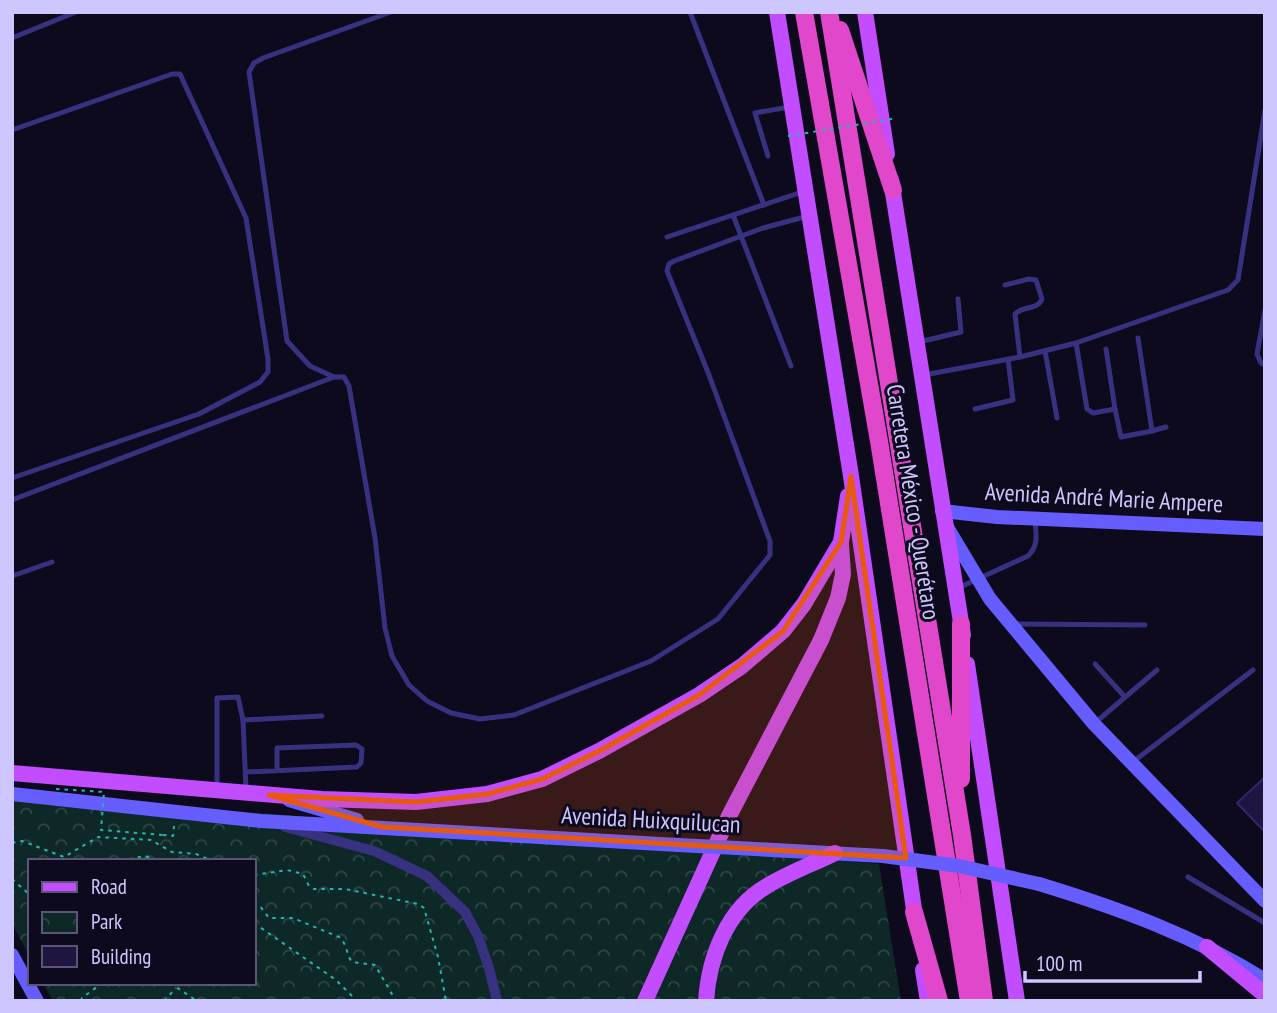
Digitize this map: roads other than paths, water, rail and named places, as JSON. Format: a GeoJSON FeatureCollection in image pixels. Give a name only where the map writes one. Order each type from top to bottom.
{"type":"FeatureCollection","features":[{"type":"Feature","properties":{"kind":"highway","name":"Carretera México - Querétaro"},"geometry":{"type":"LineString","coordinates":[[804,12],[879,441],[969,1001]]}},
{"type":"Feature","properties":{"kind":"highway","name":"Carretera México - Querétaro"},"geometry":{"type":"LineString","coordinates":[[829,12],[962,835],[985,1001]]}},
{"type":"Feature","properties":{"kind":"highway"},"geometry":{"type":"LineString","coordinates":[[834,12],[893,190]]}},
{"type":"Feature","properties":{"kind":"highway"},"geometry":{"type":"LineString","coordinates":[[961,624],[962,835]]}},
{"type":"Feature","properties":{"kind":"highway"},"geometry":{"type":"LineString","coordinates":[[914,912],[939,1001]]}},
{"type":"Feature","properties":{"kind":"main road"},"geometry":{"type":"LineString","coordinates":[[777,12],[851,476],[929,1001]]}},
{"type":"Feature","properties":{"kind":"main road"},"geometry":{"type":"LineString","coordinates":[[865,12],[1017,1001]]}},
{"type":"Feature","properties":{"kind":"main road"},"geometry":{"type":"LineString","coordinates":[[645,1001],[729,816],[821,640],[838,598],[843,573],[841,542],[851,476]]}},
{"type":"Feature","properties":{"kind":"main road"},"geometry":{"type":"LineString","coordinates":[[942,516],[990,599],[1094,724],[1265,901]]}},
{"type":"Feature","properties":{"kind":"main road","name":"Avenida André Marie Ampere"},"geometry":{"type":"LineString","coordinates":[[942,516],[1265,529]]}},
{"type":"Feature","properties":{"kind":"main road"},"geometry":{"type":"LineString","coordinates":[[12,773],[322,799],[416,802],[487,794],[542,779],[699,695],[742,666],[783,631],[804,604],[841,542]]}},
{"type":"Feature","properties":{"kind":"main road","name":"Avenida Huixquilucan"},"geometry":{"type":"LineString","coordinates":[[12,794],[261,821],[883,856],[959,866],[1039,884],[1144,919],[1207,947],[1265,980]]}},
{"type":"Feature","properties":{"kind":"main road"},"geometry":{"type":"LineString","coordinates":[[269,794],[382,827]]}},
{"type":"Feature","properties":{"kind":"main road"},"geometry":{"type":"LineString","coordinates":[[706,1001],[713,959],[734,916],[749,898],[766,886],[835,853]]}},
{"type":"Feature","properties":{"kind":"main road"},"geometry":{"type":"LineString","coordinates":[[1207,947],[1265,995]]}},
{"type":"Feature","properties":{"kind":"main road"},"geometry":{"type":"LineString","coordinates":[[12,955],[28,984]]}},
{"type":"Feature","properties":{"kind":"main road"},"geometry":{"type":"LineString","coordinates":[[1013,972],[1029,1001]]}},
{"type":"Feature","properties":{"kind":"main road"},"geometry":{"type":"LineString","coordinates":[[28,985],[37,1001]]}},
{"type":"Feature","properties":{"kind":"street"},"geometry":{"type":"LineString","coordinates":[[261,821],[374,851],[426,876],[465,912],[478,936],[497,1001]]}},
{"type":"Feature","properties":{"kind":"lane"},"geometry":{"type":"LineString","coordinates":[[12,38],[76,12]]}},
{"type":"Feature","properties":{"kind":"lane"},"geometry":{"type":"LineString","coordinates":[[391,12],[262,58],[254,63],[249,72],[287,341],[310,366],[334,376],[344,377],[349,386],[375,538],[385,628],[393,656],[409,685],[427,701],[451,713],[480,719],[514,715],[651,661],[718,619],[770,555],[770,541],[709,375],[667,271],[669,264],[674,261],[741,235],[809,216]]}},
{"type":"Feature","properties":{"kind":"lane"},"geometry":{"type":"LineString","coordinates":[[690,12],[764,205]]}},
{"type":"Feature","properties":{"kind":"lane"},"geometry":{"type":"LineString","coordinates":[[12,130],[172,74],[180,74],[246,218],[268,359],[268,372],[260,382],[199,414],[12,478]]}},
{"type":"Feature","properties":{"kind":"lane"},"geometry":{"type":"LineString","coordinates":[[768,156],[755,113],[792,106]]}},
{"type":"Feature","properties":{"kind":"lane"},"geometry":{"type":"LineString","coordinates":[[921,376],[1076,343],[1228,290],[1235,285],[1238,280],[1265,110]]}},
{"type":"Feature","properties":{"kind":"lane"},"geometry":{"type":"LineString","coordinates":[[667,237],[805,191]]}},
{"type":"Feature","properties":{"kind":"lane"},"geometry":{"type":"LineString","coordinates":[[733,215],[791,366]]}},
{"type":"Feature","properties":{"kind":"lane"},"geometry":{"type":"LineString","coordinates":[[1005,285],[1029,279],[1036,280],[1042,299],[1036,306],[1018,310],[1015,314],[1020,357]]}},
{"type":"Feature","properties":{"kind":"lane"},"geometry":{"type":"LineString","coordinates":[[916,342],[961,332],[958,299]]}},
{"type":"Feature","properties":{"kind":"lane"},"geometry":{"type":"LineString","coordinates":[[1265,310],[1257,354],[1265,365]]}},
{"type":"Feature","properties":{"kind":"lane"},"geometry":{"type":"LineString","coordinates":[[1138,338],[1152,430]]}},
{"type":"Feature","properties":{"kind":"lane"},"geometry":{"type":"LineString","coordinates":[[1076,343],[1089,412],[1115,409]]}},
{"type":"Feature","properties":{"kind":"lane"},"geometry":{"type":"LineString","coordinates":[[1106,349],[1121,438],[1166,427]]}},
{"type":"Feature","properties":{"kind":"lane"},"geometry":{"type":"LineString","coordinates":[[1045,351],[1057,418]]}},
{"type":"Feature","properties":{"kind":"lane"},"geometry":{"type":"LineString","coordinates":[[975,409],[1013,400],[1008,359]]}},
{"type":"Feature","properties":{"kind":"lane"},"geometry":{"type":"LineString","coordinates":[[12,500],[334,376]]}},
{"type":"Feature","properties":{"kind":"lane"},"geometry":{"type":"LineString","coordinates":[[955,589],[1028,556],[1035,550],[1035,519]]}},
{"type":"Feature","properties":{"kind":"lane"},"geometry":{"type":"LineString","coordinates":[[12,576],[52,562]]}},
{"type":"Feature","properties":{"kind":"lane"},"geometry":{"type":"LineString","coordinates":[[1013,624],[1145,625]]}},
{"type":"Feature","properties":{"kind":"lane"},"geometry":{"type":"LineString","coordinates":[[1094,664],[1125,697]]}},
{"type":"Feature","properties":{"kind":"lane"},"geometry":{"type":"LineString","coordinates":[[1094,724],[1157,670]]}},
{"type":"Feature","properties":{"kind":"lane"},"geometry":{"type":"LineString","coordinates":[[1131,763],[1253,670]]}},
{"type":"Feature","properties":{"kind":"lane"},"geometry":{"type":"LineString","coordinates":[[217,790],[217,698],[238,697],[243,720],[246,793]]}},
{"type":"Feature","properties":{"kind":"lane"},"geometry":{"type":"LineString","coordinates":[[243,720],[322,716]]}},
{"type":"Feature","properties":{"kind":"lane"},"geometry":{"type":"LineString","coordinates":[[246,772],[360,766],[362,749],[356,745],[277,748],[277,770]]}},
{"type":"Feature","properties":{"kind":"lane"},"geometry":{"type":"LineString","coordinates":[[1188,877],[1265,923]]}}]}
